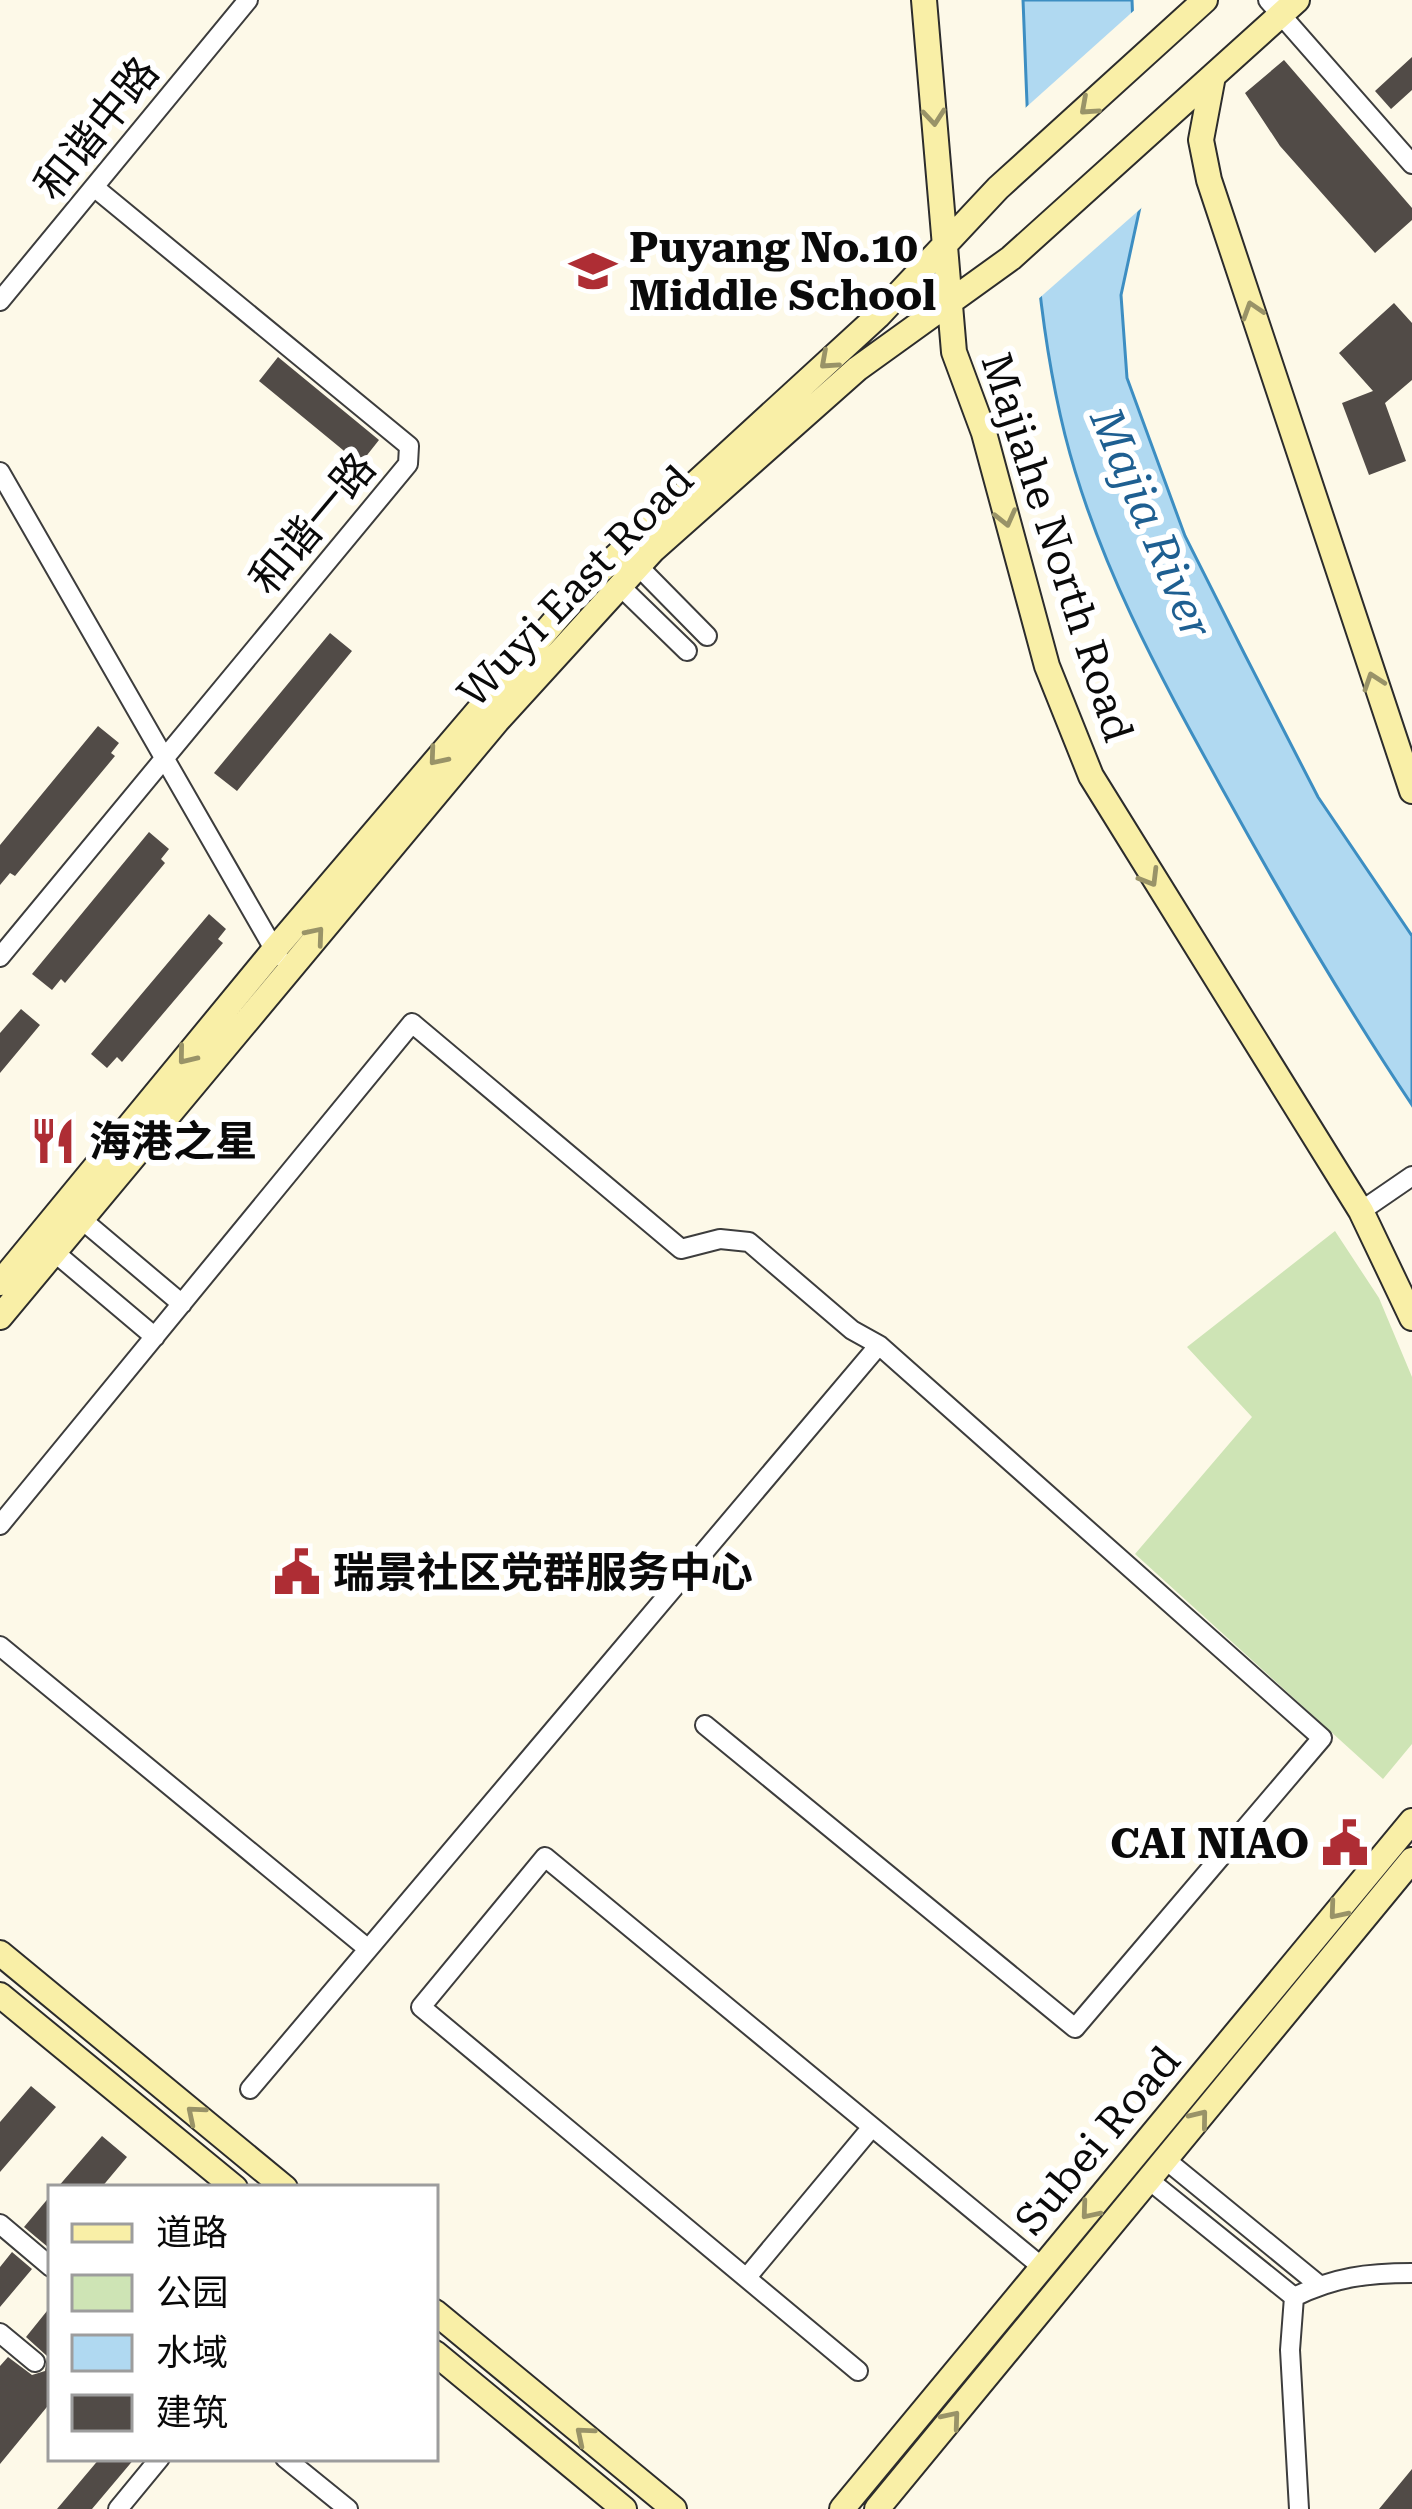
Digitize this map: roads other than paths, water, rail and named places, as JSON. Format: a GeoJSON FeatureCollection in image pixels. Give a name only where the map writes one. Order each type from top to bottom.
{"type":"FeatureCollection","features":[{"type":"Feature","properties":{"kind":"street","name":"和谐中路"},"geometry":{"type":"LineString","coordinates":[[0,302],[248,0]]}},
{"type":"Feature","properties":{"kind":"street","name":"Majiahe North Road"},"geometry":{"type":"LineString","coordinates":[[924,0],[954,352],[984,433],[1030,611],[1091,776],[1361,1211],[1412,1318]]}},
{"type":"Feature","properties":{"kind":"street","name":"Wuyi East Road"},"geometry":{"type":"LineString","coordinates":[[0,1316],[280,960],[588,582],[878,316],[998,188],[1205,0]]}},
{"type":"Feature","properties":{"kind":"street","name":"Wuyi East Road"},"geometry":{"type":"LineString","coordinates":[[0,1282],[280,960],[638,566],[857,369],[1011,258],[1213,76],[1281,5]]}},
{"type":"Feature","properties":{"kind":"street"},"geometry":{"type":"LineString","coordinates":[[1281,5],[1412,164]]}},
{"type":"Feature","properties":{"kind":"street"},"geometry":{"type":"LineString","coordinates":[[1213,76],[1201,140],[1210,180],[1412,791]]}},
{"type":"Feature","properties":{"kind":"street","name":"和谐一路"},"geometry":{"type":"LineString","coordinates":[[0,957],[408,464],[409,446],[94,187]]}},
{"type":"Feature","properties":{"kind":"street"},"geometry":{"type":"LineString","coordinates":[[0,472],[280,960]]}},
{"type":"Feature","properties":{"kind":"street"},"geometry":{"type":"LineString","coordinates":[[638,566],[707,636]]}},
{"type":"Feature","properties":{"kind":"street"},"geometry":{"type":"LineString","coordinates":[[619,585],[687,652]]}},
{"type":"Feature","properties":{"kind":"street"},"geometry":{"type":"LineString","coordinates":[[0,1525],[412,1023],[681,1249],[720,1239],[749,1242],[852,1330],[879,1345],[1322,1738],[1075,2028],[705,1725]]}},
{"type":"Feature","properties":{"kind":"street"},"geometry":{"type":"LineString","coordinates":[[1361,1211],[1412,1176]]}},
{"type":"Feature","properties":{"kind":"street"},"geometry":{"type":"LineString","coordinates":[[80,1218],[182,1304]]}},
{"type":"Feature","properties":{"kind":"street"},"geometry":{"type":"LineString","coordinates":[[53,1251],[154,1336]]}},
{"type":"Feature","properties":{"kind":"street"},"geometry":{"type":"LineString","coordinates":[[250,2089],[879,1345]]}},
{"type":"Feature","properties":{"kind":"street"},"geometry":{"type":"LineString","coordinates":[[0,1646],[367,1948]]}},
{"type":"Feature","properties":{"kind":"street","name":"Subei Road"},"geometry":{"type":"LineString","coordinates":[[842,2509],[1412,1821]]}},
{"type":"Feature","properties":{"kind":"street"},"geometry":{"type":"LineString","coordinates":[[858,2371],[422,2007],[545,1857],[1042,2267]]}},
{"type":"Feature","properties":{"kind":"street","name":"Subei Road"},"geometry":{"type":"LineString","coordinates":[[877,2509],[1412,1859]]}},
{"type":"Feature","properties":{"kind":"street"},"geometry":{"type":"LineString","coordinates":[[0,1953],[281,2185]]}},
{"type":"Feature","properties":{"kind":"street"},"geometry":{"type":"LineString","coordinates":[[0,1995],[231,2185]]}},
{"type":"Feature","properties":{"kind":"street"},"geometry":{"type":"LineString","coordinates":[[748,2276],[872,2127]]}},
{"type":"Feature","properties":{"kind":"street"},"geometry":{"type":"LineString","coordinates":[[1157,2170],[1318,2285]]}},
{"type":"Feature","properties":{"kind":"street"},"geometry":{"type":"LineString","coordinates":[[1157,2170],[1294,2297]]}},
{"type":"Feature","properties":{"kind":"street"},"geometry":{"type":"LineString","coordinates":[[0,2224],[48,2264]]}},
{"type":"Feature","properties":{"kind":"street"},"geometry":{"type":"LineString","coordinates":[[1294,2297],[1359,2274],[1412,2273]]}},
{"type":"Feature","properties":{"kind":"street"},"geometry":{"type":"LineString","coordinates":[[1294,2297],[1290,2350],[1299,2509]]}},
{"type":"Feature","properties":{"kind":"street"},"geometry":{"type":"LineString","coordinates":[[438,2314],[674,2509]]}},
{"type":"Feature","properties":{"kind":"street"},"geometry":{"type":"LineString","coordinates":[[0,2333],[35,2362]]}},
{"type":"Feature","properties":{"kind":"street"},"geometry":{"type":"LineString","coordinates":[[438,2355],[625,2509]]}},
{"type":"Feature","properties":{"kind":"street"},"geometry":{"type":"LineString","coordinates":[[118,2509],[158,2461]]}},
{"type":"Feature","properties":{"kind":"street"},"geometry":{"type":"LineString","coordinates":[[289,2461],[348,2509]]}},
{"type":"Feature","properties":{"kind":"water","name":"Majia River"},"geometry":{"type":"Polygon","coordinates":[[[1023,0],[1132,0],[1140,207],[1121,295],[1127,378],[1185,536],[1244,653],[1318,797],[1412,936],[1412,1105],[1224,792],[1154,662],[1095,529],[1065,435],[1045,328],[1033,219],[1023,0]]]}},
{"type":"Feature","properties":{"kind":"place","name":"Puyang No.10 Middle School"},"geometry":{"type":"Point","coordinates":[593,271]}},
{"type":"Feature","properties":{"kind":"place","name":"海港之星"},"geometry":{"type":"Point","coordinates":[53,1141]}},
{"type":"Feature","properties":{"kind":"place","name":"瑞景社区党群服务中心"},"geometry":{"type":"Point","coordinates":[297,1572]}},
{"type":"Feature","properties":{"kind":"place","name":"CAI NIAO"},"geometry":{"type":"Point","coordinates":[1345,1843]}}]}
